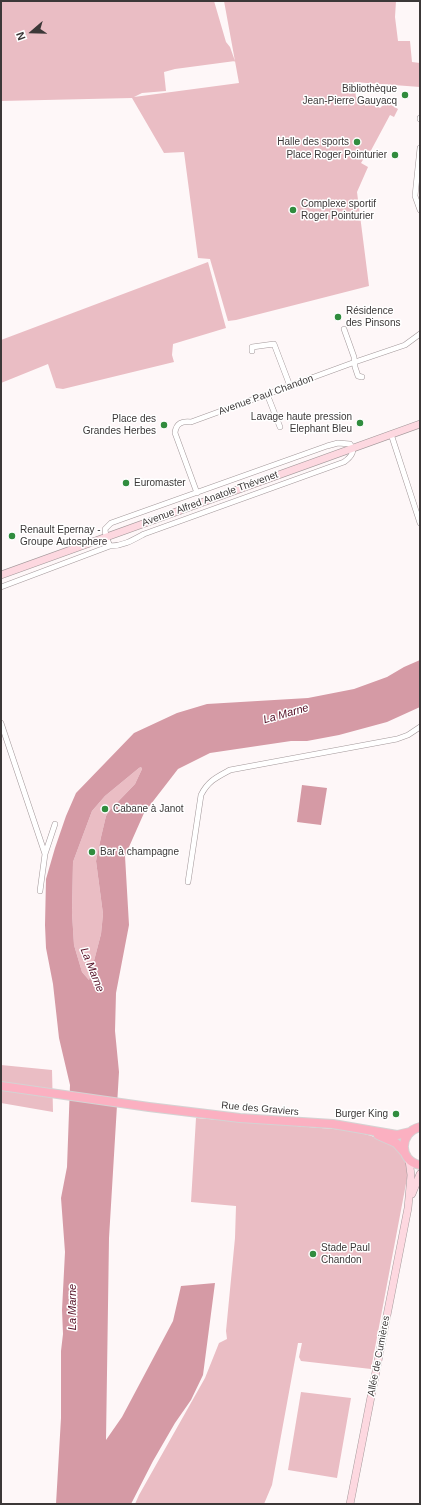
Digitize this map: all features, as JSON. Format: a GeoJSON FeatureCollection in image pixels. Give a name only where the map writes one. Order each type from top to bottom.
{"type":"FeatureCollection","features":[{"type":"Feature","properties":{"kind":"main road","name":"Avenue Alfred Anatole Thévenet"},"geometry":{"type":"LineString","coordinates":[[1,575],[420,424]]}},
{"type":"Feature","properties":{"kind":"main road","name":"Rue des Graviers"},"geometry":{"type":"LineString","coordinates":[[1,1086],[240,1118],[333,1124],[397,1134],[410,1132]]}},
{"type":"Feature","properties":{"kind":"main road"},"geometry":{"type":"LineString","coordinates":[[404,1152],[404,1141],[410,1132],[419,1127]]}},
{"type":"Feature","properties":{"kind":"main road","name":"Rue des Graviers"},"geometry":{"type":"LineString","coordinates":[[368,1130],[392,1141],[404,1152],[409,1160]]}},
{"type":"Feature","properties":{"kind":"main road"},"geometry":{"type":"LineString","coordinates":[[409,1160],[420,1165]]}},
{"type":"Feature","properties":{"kind":"main road","name":"Allée de Cumières"},"geometry":{"type":"LineString","coordinates":[[350,1504],[408,1208],[411,1175],[409,1160]]}},
{"type":"Feature","properties":{"kind":"main road","name":"Allée de Cumières"},"geometry":{"type":"LineString","coordinates":[[408,1208],[420,1174]]}},
{"type":"Feature","properties":{"kind":"street"},"geometry":{"type":"LineString","coordinates":[[420,148],[415,196],[420,210]]}},
{"type":"Feature","properties":{"kind":"street"},"geometry":{"type":"LineString","coordinates":[[344,329],[358,376],[362,377]]}},
{"type":"Feature","properties":{"kind":"street","name":"Avenue Paul Chandon"},"geometry":{"type":"LineString","coordinates":[[197,493],[175,432],[177,425],[182,422],[191,422],[405,345],[420,334]]}},
{"type":"Feature","properties":{"kind":"street"},"geometry":{"type":"LineString","coordinates":[[252,351],[252,347],[274,344],[290,386]]}},
{"type":"Feature","properties":{"kind":"street"},"geometry":{"type":"LineString","coordinates":[[267,394],[280,427]]}},
{"type":"Feature","properties":{"kind":"street"},"geometry":{"type":"LineString","coordinates":[[391,434],[420,524]]}},
{"type":"Feature","properties":{"kind":"street"},"geometry":{"type":"LineString","coordinates":[[1,587],[110,546],[117,546],[128,542],[144,534],[344,462],[351,458],[353,447],[350,444],[338,443],[111,523],[106,529],[106,537],[110,546]]}},
{"type":"Feature","properties":{"kind":"street"},"geometry":{"type":"LineString","coordinates":[[1,723],[45,854]]}},
{"type":"Feature","properties":{"kind":"street"},"geometry":{"type":"LineString","coordinates":[[188,882],[201,795],[206,785],[219,776],[230,770],[397,739],[408,735],[420,727]]}},
{"type":"Feature","properties":{"kind":"street"},"geometry":{"type":"LineString","coordinates":[[40,891],[45,854],[55,824]]}},
{"type":"Feature","properties":{"kind":"shaded area"},"geometry":{"type":"Polygon","coordinates":[[[1,1],[214,1],[226,42],[230,47],[235,61],[224,1],[396,1],[395,17],[398,41],[410,41],[412,62],[420,63],[420,87],[354,82],[356,97],[366,98],[365,106],[372,104],[380,108],[383,105],[391,105],[398,109],[394,117],[390,115],[368,156],[366,155],[361,163],[368,167],[357,192],[369,286],[228,321],[210,259],[198,258],[184,152],[164,153],[132,98],[1,101],[1,1]],[[235,61],[175,69],[164,72],[166,91],[142,93],[134,97],[239,83],[235,61]]]}},
{"type":"Feature","properties":{"kind":"shaded area"},"geometry":{"type":"Polygon","coordinates":[[[208,262],[226,328],[173,344],[172,355],[174,362],[63,389],[56,388],[48,364],[1,383],[1,340],[208,262]]]}},
{"type":"Feature","properties":{"kind":"shaded area"},"geometry":{"type":"Polygon","coordinates":[[[141,767],[142,769],[135,784],[106,816],[96,861],[103,914],[101,934],[89,980],[82,972],[74,945],[72,913],[73,862],[92,811],[105,796],[141,767]]]}},
{"type":"Feature","properties":{"kind":"shaded area"},"geometry":{"type":"Polygon","coordinates":[[[1,1065],[52,1070],[53,1112],[1,1103],[1,1065]]]}},
{"type":"Feature","properties":{"kind":"shaded area","name":"Stade Paul Chandon"},"geometry":{"type":"Polygon","coordinates":[[[196,1118],[346,1130],[366,1134],[395,1147],[402,1154],[406,1162],[408,1173],[371,1369],[301,1361],[299,1357],[302,1343],[298,1343],[272,1485],[264,1504],[135,1504],[205,1378],[219,1343],[227,1339],[226,1331],[235,1238],[236,1206],[191,1202],[196,1118]]]}},
{"type":"Feature","properties":{"kind":"shaded area"},"geometry":{"type":"Polygon","coordinates":[[[301,1392],[351,1398],[337,1478],[288,1470],[301,1392]]]}},
{"type":"Feature","properties":{"kind":"water","name":"La Marne"},"geometry":{"type":"Polygon","coordinates":[[[420,660],[420,707],[387,722],[339,735],[307,741],[291,741],[210,753],[178,769],[144,813],[125,856],[129,925],[116,993],[115,1031],[119,1072],[109,1238],[106,1440],[122,1417],[173,1321],[181,1286],[215,1283],[203,1375],[191,1400],[175,1423],[153,1461],[131,1504],[56,1504],[61,1418],[61,1351],[63,1334],[62,1310],[65,1252],[61,1198],[67,1167],[70,1085],[59,1038],[53,984],[46,948],[45,925],[46,879],[66,816],[76,793],[134,733],[177,713],[207,704],[308,698],[354,689],[387,677],[420,660]],[[141,767],[139,768],[105,796],[92,811],[73,862],[72,913],[74,945],[82,972],[89,980],[101,934],[103,914],[96,861],[106,816],[135,784],[142,769],[141,767]]]}},
{"type":"Feature","properties":{"kind":"water"},"geometry":{"type":"Polygon","coordinates":[[[302,785],[327,788],[321,825],[297,822],[302,785]]]}},
{"type":"Feature","properties":{"kind":"place","name":"Bibliothèque Jean-Pierre Gauyacq"},"geometry":{"type":"Point","coordinates":[405,95]}},
{"type":"Feature","properties":{"kind":"place","name":"Halle des sports"},"geometry":{"type":"Point","coordinates":[357,142]}},
{"type":"Feature","properties":{"kind":"place","name":"Place Roger Pointurier"},"geometry":{"type":"Point","coordinates":[395,155]}},
{"type":"Feature","properties":{"kind":"place","name":"Complexe sportif Roger Pointurier"},"geometry":{"type":"Point","coordinates":[293,210]}},
{"type":"Feature","properties":{"kind":"place","name":"Résidence des Pinsons"},"geometry":{"type":"Point","coordinates":[338,317]}},
{"type":"Feature","properties":{"kind":"place","name":"Lavage haute pression Elephant Bleu"},"geometry":{"type":"Point","coordinates":[360,423]}},
{"type":"Feature","properties":{"kind":"place","name":"Place des Grandes Herbes"},"geometry":{"type":"Point","coordinates":[164,425]}},
{"type":"Feature","properties":{"kind":"place","name":"Euromaster"},"geometry":{"type":"Point","coordinates":[126,483]}},
{"type":"Feature","properties":{"kind":"place","name":"Renault Epernay - Groupe Autosphere"},"geometry":{"type":"Point","coordinates":[12,536]}},
{"type":"Feature","properties":{"kind":"place","name":"Cabane à Janot"},"geometry":{"type":"Point","coordinates":[105,809]}},
{"type":"Feature","properties":{"kind":"place","name":"Bar à champagne"},"geometry":{"type":"Point","coordinates":[92,852]}},
{"type":"Feature","properties":{"kind":"place","name":"Burger King"},"geometry":{"type":"Point","coordinates":[396,1114]}},
{"type":"Feature","properties":{"kind":"place","name":"Stade Paul Chandon"},"geometry":{"type":"Point","coordinates":[313,1254]}}]}
